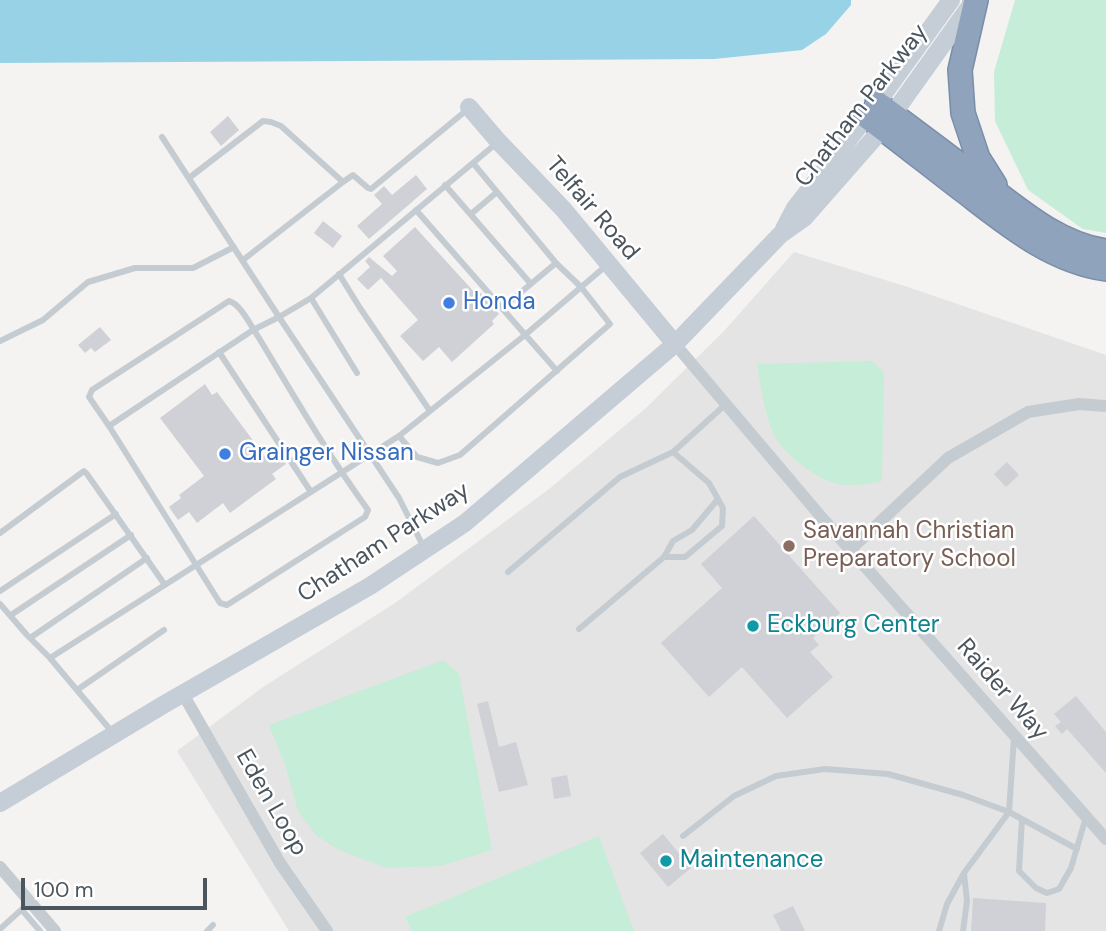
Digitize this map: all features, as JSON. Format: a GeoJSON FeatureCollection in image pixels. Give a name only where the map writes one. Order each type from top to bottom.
{"type":"FeatureCollection","features":[{"type":"Feature","properties":{"kind":"highway"},"geometry":{"type":"LineString","coordinates":[[975,0],[960,70],[963,113],[978,158],[994,184],[1028,216]]}},
{"type":"Feature","properties":{"kind":"highway"},"geometry":{"type":"LineString","coordinates":[[880,115],[1061,237],[1106,251]]}},
{"type":"Feature","properties":{"kind":"highway"},"geometry":{"type":"LineString","coordinates":[[880,115],[1004,222],[1033,242],[1089,267],[1106,269]]}},
{"type":"Feature","properties":{"kind":"main road","name":"Chatham Parkway"},"geometry":{"type":"LineString","coordinates":[[880,115],[951,0]]}},
{"type":"Feature","properties":{"kind":"main road","name":"Chatham Parkway"},"geometry":{"type":"LineString","coordinates":[[0,803],[370,586],[465,523],[675,344],[780,235],[795,208],[880,115],[975,0]]}},
{"type":"Feature","properties":{"kind":"main road","name":"Telfair Road"},"geometry":{"type":"LineString","coordinates":[[469,107],[564,210],[675,344]]}},
{"type":"Feature","properties":{"kind":"street","name":"Raider Way"},"geometry":{"type":"LineString","coordinates":[[675,344],[850,550],[1106,839]]}},
{"type":"Feature","properties":{"kind":"street"},"geometry":{"type":"LineString","coordinates":[[850,550],[948,458],[1028,412],[1079,404],[1106,406]]}},
{"type":"Feature","properties":{"kind":"street","name":"Eden Loop"},"geometry":{"type":"LineString","coordinates":[[183,694],[280,863],[327,931]]}},
{"type":"Feature","properties":{"kind":"street"},"geometry":{"type":"LineString","coordinates":[[0,867],[26,906],[55,931]]}},
{"type":"Feature","properties":{"kind":"lane"},"geometry":{"type":"LineString","coordinates":[[243,260],[353,174],[371,189],[469,107]]}},
{"type":"Feature","properties":{"kind":"lane"},"geometry":{"type":"LineString","coordinates":[[189,178],[262,121],[281,126],[343,182]]}},
{"type":"Feature","properties":{"kind":"lane"},"geometry":{"type":"LineString","coordinates":[[162,137],[399,498],[425,549]]}},
{"type":"Feature","properties":{"kind":"lane"},"geometry":{"type":"LineString","coordinates":[[109,426],[253,330],[311,298],[498,141]]}},
{"type":"Feature","properties":{"kind":"lane"},"geometry":{"type":"LineString","coordinates":[[399,436],[417,457],[438,463],[460,455],[610,324],[581,287],[556,264],[473,163]]}},
{"type":"Feature","properties":{"kind":"lane"},"geometry":{"type":"LineString","coordinates":[[445,185],[531,284]]}},
{"type":"Feature","properties":{"kind":"lane"},"geometry":{"type":"LineString","coordinates":[[471,214],[497,192]]}},
{"type":"Feature","properties":{"kind":"lane"},"geometry":{"type":"LineString","coordinates":[[416,210],[557,371]]}},
{"type":"Feature","properties":{"kind":"lane"},"geometry":{"type":"LineString","coordinates":[[0,341],[43,320],[88,282],[135,268],[193,268],[234,247]]}},
{"type":"Feature","properties":{"kind":"lane"},"geometry":{"type":"LineString","coordinates":[[502,309],[556,264]]}},
{"type":"Feature","properties":{"kind":"lane"},"geometry":{"type":"LineString","coordinates":[[50,658],[399,436],[608,264]]}},
{"type":"Feature","properties":{"kind":"lane"},"geometry":{"type":"LineString","coordinates":[[340,274],[367,319],[430,411]]}},
{"type":"Feature","properties":{"kind":"lane"},"geometry":{"type":"LineString","coordinates":[[311,298],[357,373]]}},
{"type":"Feature","properties":{"kind":"lane"},"geometry":{"type":"LineString","coordinates":[[229,301],[236,303],[253,330],[341,473],[368,510],[365,517],[227,605],[220,603],[89,397],[92,390],[229,301]]}},
{"type":"Feature","properties":{"kind":"lane"},"geometry":{"type":"LineString","coordinates":[[219,352],[311,492]]}},
{"type":"Feature","properties":{"kind":"lane"},"geometry":{"type":"LineString","coordinates":[[508,572],[620,477],[673,452],[726,404]]}},
{"type":"Feature","properties":{"kind":"lane"},"geometry":{"type":"LineString","coordinates":[[664,556],[685,557],[722,526],[723,508],[709,483],[673,452]]}},
{"type":"Feature","properties":{"kind":"lane"},"geometry":{"type":"LineString","coordinates":[[0,533],[84,471],[165,585]]}},
{"type":"Feature","properties":{"kind":"lane"},"geometry":{"type":"LineString","coordinates":[[579,629],[664,556],[673,541],[692,530],[718,499]]}},
{"type":"Feature","properties":{"kind":"lane"},"geometry":{"type":"LineString","coordinates":[[0,591],[116,514]]}},
{"type":"Feature","properties":{"kind":"lane"},"geometry":{"type":"LineString","coordinates":[[11,615],[131,535]]}},
{"type":"Feature","properties":{"kind":"lane"},"geometry":{"type":"LineString","coordinates":[[30,638],[147,558]]}},
{"type":"Feature","properties":{"kind":"lane"},"geometry":{"type":"LineString","coordinates":[[0,604],[50,658],[114,735]]}},
{"type":"Feature","properties":{"kind":"lane"},"geometry":{"type":"LineString","coordinates":[[77,690],[164,630]]}},
{"type":"Feature","properties":{"kind":"lane"},"geometry":{"type":"LineString","coordinates":[[939,931],[947,904],[964,873],[1009,812],[1014,735]]}},
{"type":"Feature","properties":{"kind":"lane"},"geometry":{"type":"LineString","coordinates":[[683,836],[734,796],[776,776],[825,769],[888,774],[963,795],[1022,818],[1077,849]]}},
{"type":"Feature","properties":{"kind":"lane"},"geometry":{"type":"LineString","coordinates":[[1022,818],[1019,872],[1036,888],[1048,893],[1059,889],[1071,868],[1086,817]]}},
{"type":"Feature","properties":{"kind":"lane"},"geometry":{"type":"LineString","coordinates":[[964,873],[967,901],[964,931]]}},
{"type":"Feature","properties":{"kind":"lane"},"geometry":{"type":"LineString","coordinates":[[0,929],[26,906],[40,931]]}},
{"type":"Feature","properties":{"kind":"lane"},"geometry":{"type":"LineString","coordinates":[[207,931],[213,925]]}},
{"type":"Feature","properties":{"kind":"shaded area","name":"Savannah Christian Preparatory School"},"geometry":{"type":"Polygon","coordinates":[[[794,252],[908,287],[1106,355],[1106,931],[289,931],[177,751],[263,687],[395,603],[549,489],[646,408],[724,331],[794,252]]]}},
{"type":"Feature","properties":{"kind":"green space"},"geometry":{"type":"Polygon","coordinates":[[[1015,0],[1106,0],[1106,233],[1083,229],[1028,190],[995,121],[994,72],[1015,0]]]}},
{"type":"Feature","properties":{"kind":"green space"},"geometry":{"type":"Polygon","coordinates":[[[872,361],[884,373],[882,481],[854,485],[835,483],[805,468],[780,445],[766,412],[757,364],[872,361]]]}},
{"type":"Feature","properties":{"kind":"green space"},"geometry":{"type":"Polygon","coordinates":[[[443,660],[459,674],[492,850],[441,866],[386,868],[339,850],[317,836],[298,811],[285,765],[269,725],[443,660]]]}},
{"type":"Feature","properties":{"kind":"green space"},"geometry":{"type":"Polygon","coordinates":[[[599,836],[634,931],[412,931],[405,917],[599,836]]]}},
{"type":"Feature","properties":{"kind":"water"},"geometry":{"type":"Polygon","coordinates":[[[0,0],[851,0],[851,5],[826,34],[802,50],[714,59],[0,63],[0,0]]]}},
{"type":"Feature","properties":{"kind":"building"},"geometry":{"type":"Polygon","coordinates":[[[228,116],[239,130],[221,146],[210,132],[228,116]]]}},
{"type":"Feature","properties":{"kind":"building"},"geometry":{"type":"Polygon","coordinates":[[[416,175],[427,189],[369,239],[357,226],[382,204],[374,195],[384,186],[392,195],[416,175]]]}},
{"type":"Feature","properties":{"kind":"building"},"geometry":{"type":"Polygon","coordinates":[[[323,221],[342,236],[333,248],[314,233],[323,221]]]}},
{"type":"Feature","properties":{"kind":"building","name":"Honda"},"geometry":{"type":"Polygon","coordinates":[[[415,227],[476,294],[479,291],[499,314],[492,321],[494,324],[452,362],[439,347],[423,361],[400,336],[418,320],[381,278],[368,290],[357,279],[370,267],[365,261],[369,257],[392,276],[397,271],[383,256],[415,227]]]}},
{"type":"Feature","properties":{"kind":"building"},"geometry":{"type":"Polygon","coordinates":[[[100,327],[111,340],[95,352],[91,348],[85,353],[78,345],[100,327]]]}},
{"type":"Feature","properties":{"kind":"building","name":"Grainger Nissan"},"geometry":{"type":"Polygon","coordinates":[[[205,384],[212,395],[217,392],[266,458],[277,450],[286,464],[272,474],[276,479],[230,513],[223,503],[197,523],[189,512],[178,520],[169,507],[181,498],[179,495],[204,476],[160,418],[205,384]]]}},
{"type":"Feature","properties":{"kind":"building"},"geometry":{"type":"Polygon","coordinates":[[[1007,462],[1019,475],[1006,487],[994,474],[1007,462]]]}},
{"type":"Feature","properties":{"kind":"building","name":"Eckburg Center"},"geometry":{"type":"Polygon","coordinates":[[[754,516],[840,613],[813,638],[819,645],[810,652],[833,677],[787,718],[742,667],[709,697],[661,643],[722,588],[701,564],[754,516]]]}},
{"type":"Feature","properties":{"kind":"building"},"geometry":{"type":"Polygon","coordinates":[[[1076,696],[1106,732],[1106,773],[1067,729],[1062,734],[1055,726],[1061,722],[1054,714],[1076,696]]]}},
{"type":"Feature","properties":{"kind":"building"},"geometry":{"type":"Polygon","coordinates":[[[488,701],[499,747],[516,742],[528,785],[499,792],[477,704],[488,701]]]}},
{"type":"Feature","properties":{"kind":"building"},"geometry":{"type":"Polygon","coordinates":[[[567,775],[571,796],[554,799],[551,778],[567,775]]]}},
{"type":"Feature","properties":{"kind":"building","name":"Maintenance"},"geometry":{"type":"Polygon","coordinates":[[[663,834],[691,868],[668,887],[640,853],[663,834]]]}},
{"type":"Feature","properties":{"kind":"building"},"geometry":{"type":"Polygon","coordinates":[[[973,898],[1046,903],[1045,931],[971,931],[973,898]]]}},
{"type":"Feature","properties":{"kind":"building"},"geometry":{"type":"Polygon","coordinates":[[[793,906],[805,931],[781,931],[773,915],[793,906]]]}},
{"type":"Feature","properties":{"kind":"place","name":"Honda"},"geometry":{"type":"Point","coordinates":[449,303]}},
{"type":"Feature","properties":{"kind":"place","name":"Grainger Nissan"},"geometry":{"type":"Point","coordinates":[225,454]}},
{"type":"Feature","properties":{"kind":"place","name":"Savannah Christian Preparatory School"},"geometry":{"type":"Point","coordinates":[789,546]}},
{"type":"Feature","properties":{"kind":"place","name":"Eckburg Center"},"geometry":{"type":"Point","coordinates":[753,626]}},
{"type":"Feature","properties":{"kind":"place","name":"Maintenance"},"geometry":{"type":"Point","coordinates":[666,861]}}]}
